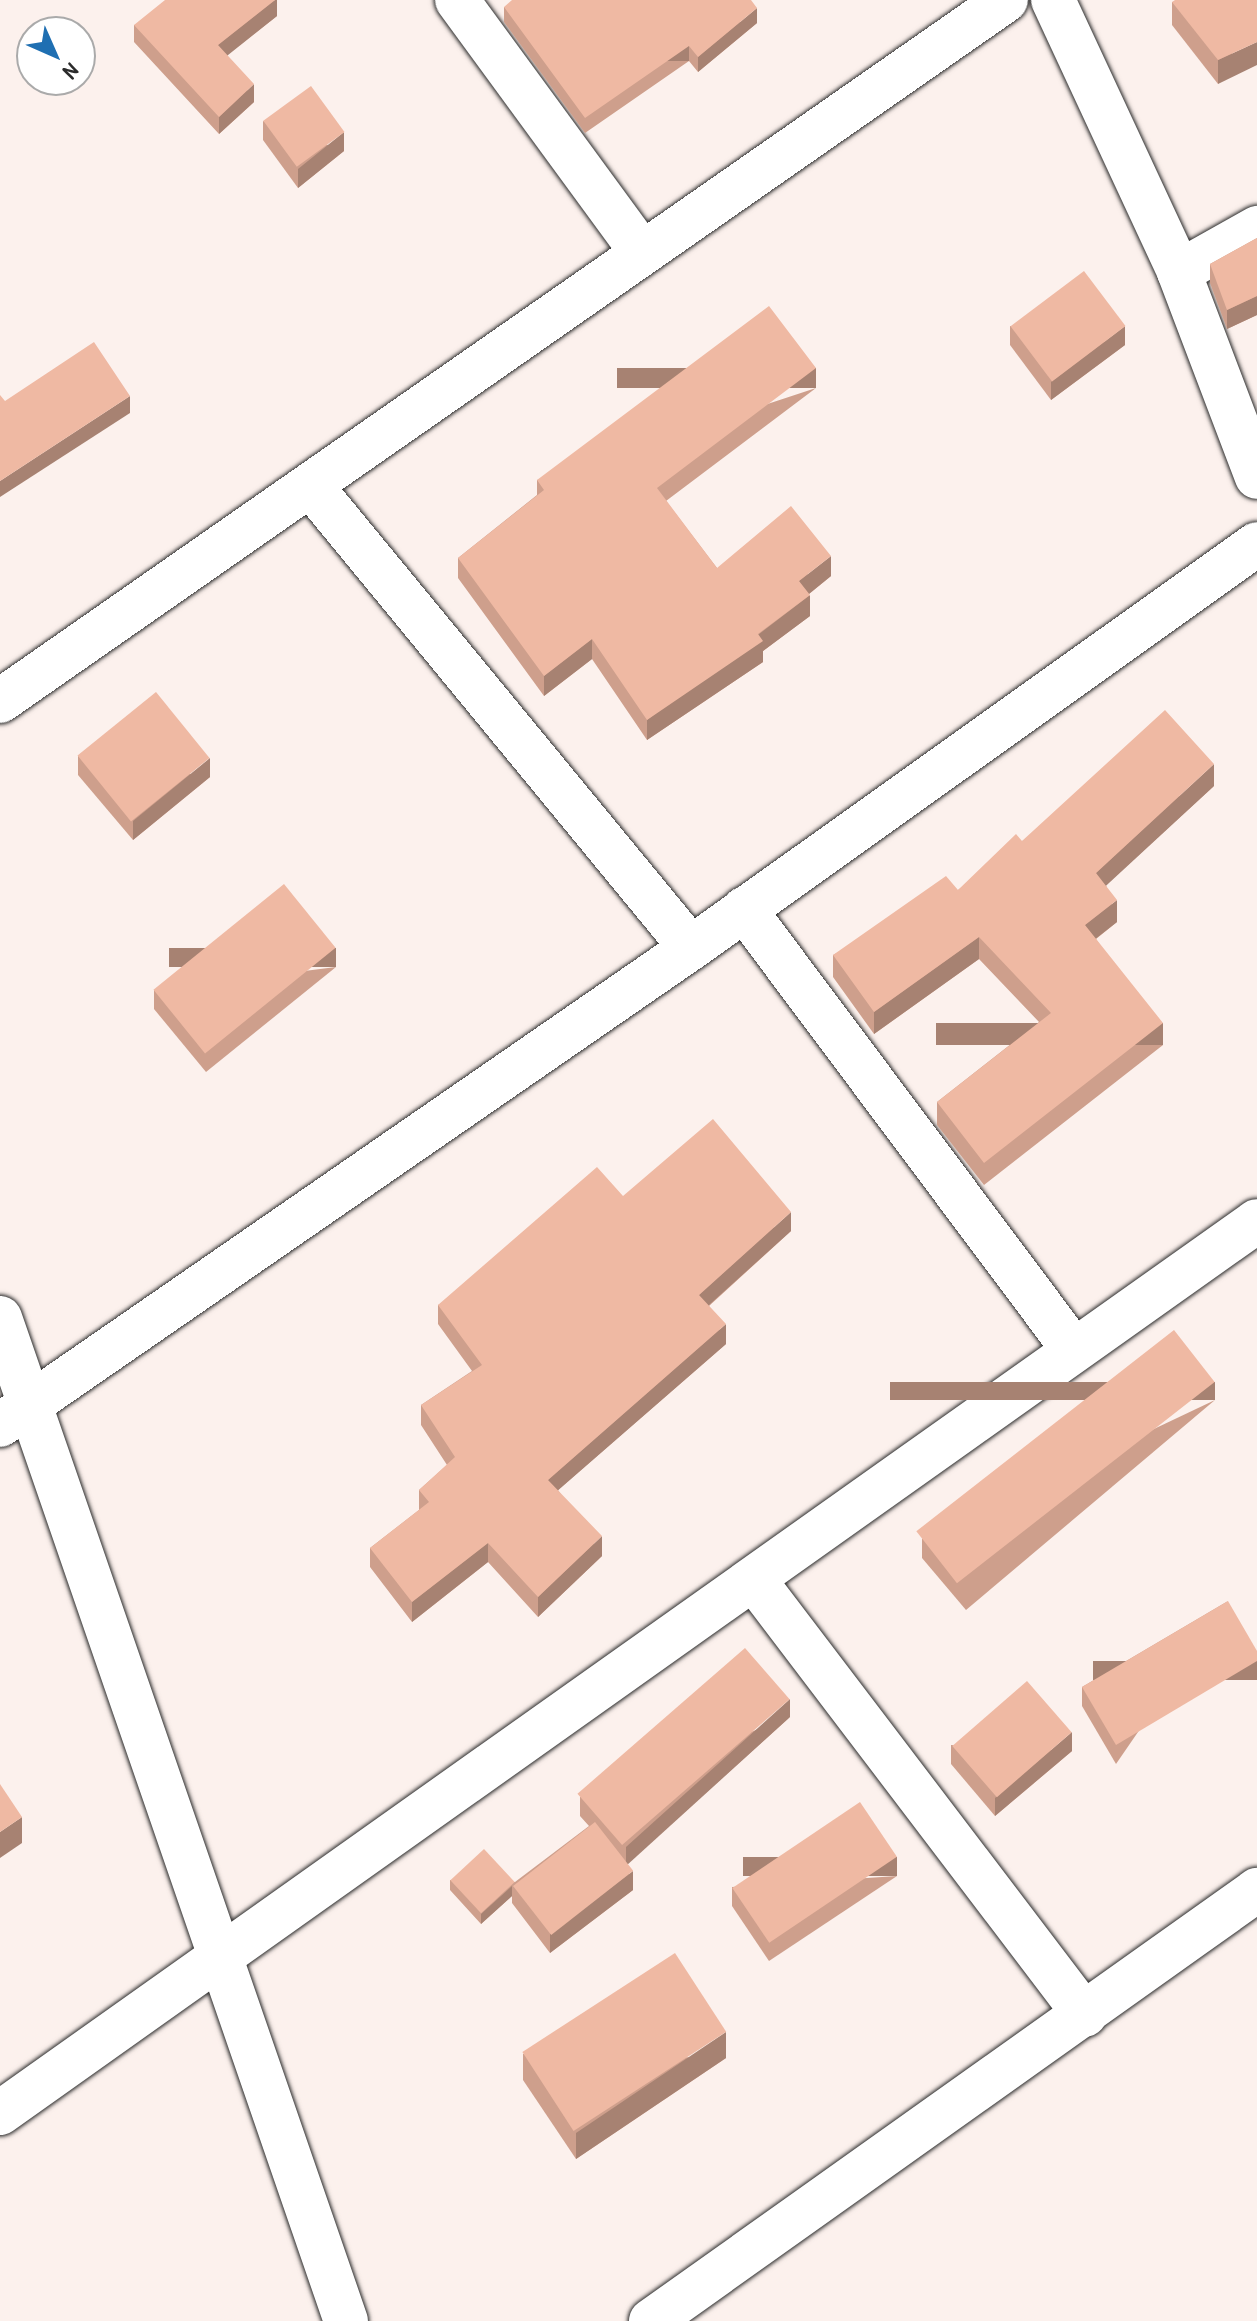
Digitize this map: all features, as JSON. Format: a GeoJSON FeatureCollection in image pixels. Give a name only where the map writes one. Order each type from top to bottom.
{"type":"FeatureCollection","features":[{"type":"Feature","properties":{"kind":"street"},"geometry":{"type":"LineString","coordinates":[[457,0],[642,253]]}},
{"type":"Feature","properties":{"kind":"street"},"geometry":{"type":"LineString","coordinates":[[0,701],[1006,0]]}},
{"type":"Feature","properties":{"kind":"street"},"geometry":{"type":"LineString","coordinates":[[1053,0],[1179,272],[1257,477]]}},
{"type":"Feature","properties":{"kind":"street"},"geometry":{"type":"LineString","coordinates":[[1179,272],[1257,228]]}},
{"type":"Feature","properties":{"kind":"street"},"geometry":{"type":"LineString","coordinates":[[311,486],[691,948]]}},
{"type":"Feature","properties":{"kind":"street"},"geometry":{"type":"LineString","coordinates":[[15,1415],[691,948],[1257,544]]}},
{"type":"Feature","properties":{"kind":"street"},"geometry":{"type":"LineString","coordinates":[[744,909],[1073,1349]]}},
{"type":"Feature","properties":{"kind":"street"},"geometry":{"type":"LineString","coordinates":[[0,2113],[220,1953],[755,1581],[1073,1349],[1257,1221]]}},
{"type":"Feature","properties":{"kind":"street"},"geometry":{"type":"LineString","coordinates":[[0,1318],[15,1415],[220,1953],[346,2321]]}},
{"type":"Feature","properties":{"kind":"street"},"geometry":{"type":"LineString","coordinates":[[755,1581],[1085,2015]]}},
{"type":"Feature","properties":{"kind":"street"},"geometry":{"type":"LineString","coordinates":[[651,2321],[1257,1890]]}},
{"type":"Feature","properties":{"kind":"building"},"geometry":{"type":"Polygon","coordinates":[[[165,0],[275,0],[218,45],[254,84],[219,117],[134,25],[165,0]]]}},
{"type":"Feature","properties":{"kind":"building"},"geometry":{"type":"Polygon","coordinates":[[[512,0],[751,0],[757,8],[698,57],[689,46],[585,118],[504,7],[512,0]]]}},
{"type":"Feature","properties":{"kind":"building"},"geometry":{"type":"Polygon","coordinates":[[[1257,0],[1257,42],[1218,60],[1172,2],[1257,0]]]}},
{"type":"Feature","properties":{"kind":"building"},"geometry":{"type":"Polygon","coordinates":[[[311,86],[345,132],[297,167],[263,121],[311,86]]]}},
{"type":"Feature","properties":{"kind":"building"},"geometry":{"type":"Polygon","coordinates":[[[1257,238],[1257,296],[1227,310],[1210,264],[1257,238]]]}},
{"type":"Feature","properties":{"kind":"building"},"geometry":{"type":"Polygon","coordinates":[[[1084,271],[1126,326],[1052,381],[1011,326],[1084,271]]]}},
{"type":"Feature","properties":{"kind":"building"},"geometry":{"type":"Polygon","coordinates":[[[769,306],[816,368],[657,488],[717,568],[791,506],[831,556],[799,581],[810,595],[758,634],[763,641],[647,720],[592,639],[544,676],[458,558],[544,490],[537,480],[769,306]]]}},
{"type":"Feature","properties":{"kind":"building"},"geometry":{"type":"Polygon","coordinates":[[[94,342],[130,396],[0,481],[0,395],[5,401],[94,342]]]}},
{"type":"Feature","properties":{"kind":"building"},"geometry":{"type":"Polygon","coordinates":[[[156,692],[209,758],[131,822],[78,756],[156,692]]]}},
{"type":"Feature","properties":{"kind":"building"},"geometry":{"type":"Polygon","coordinates":[[[1165,710],[1214,764],[1096,873],[1117,900],[1085,925],[1163,1023],[984,1163],[937,1102],[1051,1013],[979,937],[874,1012],[833,955],[946,876],[958,890],[1016,834],[1022,841],[1165,710]]]}},
{"type":"Feature","properties":{"kind":"building"},"geometry":{"type":"Polygon","coordinates":[[[284,884],[336,948],[205,1053],[153,990],[284,884]]]}},
{"type":"Feature","properties":{"kind":"building"},"geometry":{"type":"Polygon","coordinates":[[[713,1119],[791,1212],[699,1295],[726,1324],[548,1480],[602,1536],[538,1597],[488,1543],[412,1602],[370,1548],[429,1502],[419,1490],[455,1457],[421,1405],[482,1365],[438,1305],[597,1167],[623,1196],[713,1119]]]}},
{"type":"Feature","properties":{"kind":"building"},"geometry":{"type":"Polygon","coordinates":[[[1174,1330],[1215,1382],[957,1583],[916,1531],[1174,1330]]]}},
{"type":"Feature","properties":{"kind":"building"},"geometry":{"type":"Polygon","coordinates":[[[1228,1601],[1257,1651],[1257,1661],[1116,1745],[1082,1687],[1228,1601]]]}},
{"type":"Feature","properties":{"kind":"building"},"geometry":{"type":"Polygon","coordinates":[[[745,1648],[790,1699],[622,1845],[577,1794],[745,1648]]]}},
{"type":"Feature","properties":{"kind":"building"},"geometry":{"type":"Polygon","coordinates":[[[1027,1681],[1072,1732],[997,1797],[952,1746],[1027,1681]]]}},
{"type":"Feature","properties":{"kind":"building"},"geometry":{"type":"Polygon","coordinates":[[[0,1784],[22,1817],[0,1832],[0,1784]]]}},
{"type":"Feature","properties":{"kind":"building"},"geometry":{"type":"Polygon","coordinates":[[[860,1802],[897,1857],[769,1943],[732,1888],[860,1802]]]}},
{"type":"Feature","properties":{"kind":"building"},"geometry":{"type":"Polygon","coordinates":[[[595,1822],[633,1871],[551,1935],[513,1886],[595,1822]]]}},
{"type":"Feature","properties":{"kind":"building"},"geometry":{"type":"Polygon","coordinates":[[[484,1849],[515,1882],[481,1913],[450,1880],[484,1849]]]}},
{"type":"Feature","properties":{"kind":"building"},"geometry":{"type":"Polygon","coordinates":[[[675,1953],[726,2032],[574,2131],[522,2052],[675,1953]]]}}]}
